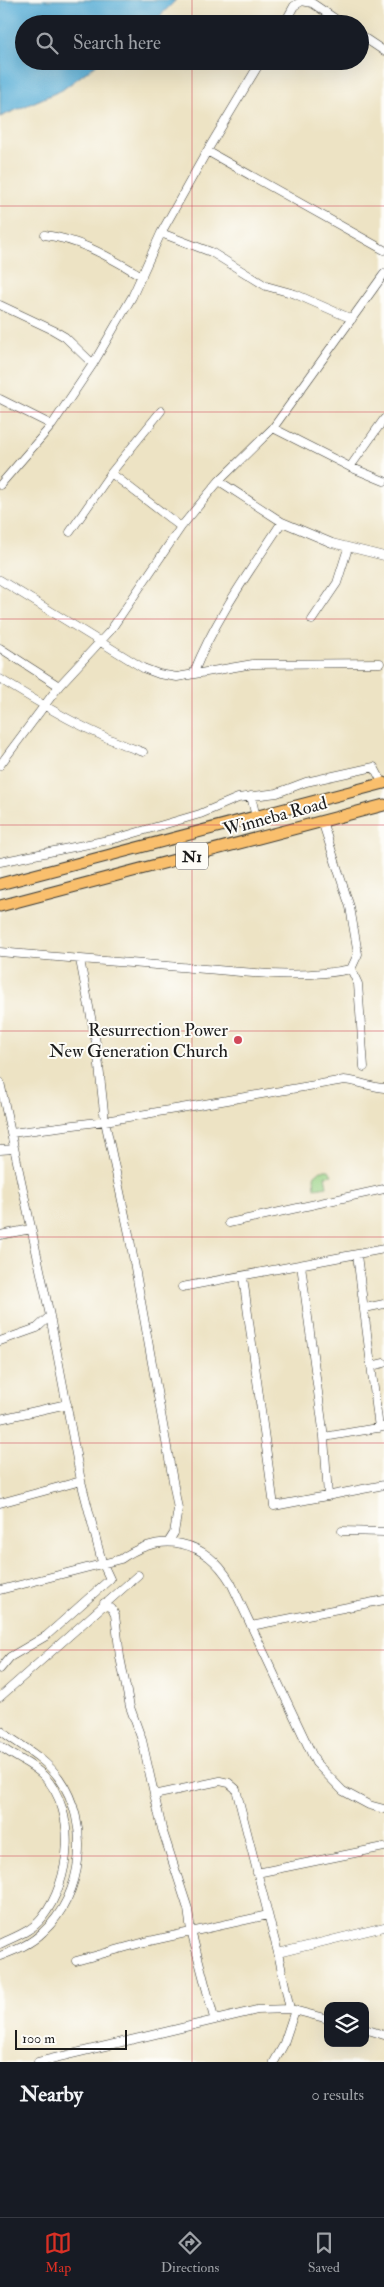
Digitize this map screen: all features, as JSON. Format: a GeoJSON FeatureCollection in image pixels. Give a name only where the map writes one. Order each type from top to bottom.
{"type":"FeatureCollection","features":[{"type":"Feature","properties":{"kind":"highway","name":"Winneba Road"},"geometry":{"type":"LineString","coordinates":[[0,884],[383,783]]}},
{"type":"Feature","properties":{"kind":"highway","name":"Winneba Road"},"geometry":{"type":"LineString","coordinates":[[0,906],[384,804]]}},
{"type":"Feature","properties":{"kind":"street"},"geometry":{"type":"LineString","coordinates":[[289,15],[294,6],[302,1],[312,3],[330,15]]}},
{"type":"Feature","properties":{"kind":"street"},"geometry":{"type":"LineString","coordinates":[[369,41],[384,51]]}},
{"type":"Feature","properties":{"kind":"street"},"geometry":{"type":"LineString","coordinates":[[0,485],[52,425],[93,364],[142,276],[161,233],[256,70]]}},
{"type":"Feature","properties":{"kind":"street"},"geometry":{"type":"LineString","coordinates":[[207,152],[384,250]]}},
{"type":"Feature","properties":{"kind":"street"},"geometry":{"type":"LineString","coordinates":[[161,233],[211,252],[266,286],[296,294],[352,319]]}},
{"type":"Feature","properties":{"kind":"street"},"geometry":{"type":"LineString","coordinates":[[45,235],[65,238],[96,249],[142,276]]}},
{"type":"Feature","properties":{"kind":"street"},"geometry":{"type":"LineString","coordinates":[[0,765],[59,686],[101,642],[137,594],[181,527],[219,481],[273,428],[384,274]]}},
{"type":"Feature","properties":{"kind":"street"},"geometry":{"type":"LineString","coordinates":[[0,305],[65,337],[93,364]]}},
{"type":"Feature","properties":{"kind":"street"},"geometry":{"type":"LineString","coordinates":[[0,400],[52,425]]}},
{"type":"Feature","properties":{"kind":"street"},"geometry":{"type":"LineString","coordinates":[[70,532],[111,473],[161,411]]}},
{"type":"Feature","properties":{"kind":"street"},"geometry":{"type":"LineString","coordinates":[[350,467],[384,419]]}},
{"type":"Feature","properties":{"kind":"street"},"geometry":{"type":"LineString","coordinates":[[273,428],[350,467],[384,481]]}},
{"type":"Feature","properties":{"kind":"street"},"geometry":{"type":"LineString","coordinates":[[111,473],[181,527]]}},
{"type":"Feature","properties":{"kind":"street"},"geometry":{"type":"LineString","coordinates":[[219,481],[282,522],[348,548],[384,556]]}},
{"type":"Feature","properties":{"kind":"street"},"geometry":{"type":"LineString","coordinates":[[194,672],[206,641],[223,611],[282,522]]}},
{"type":"Feature","properties":{"kind":"street"},"geometry":{"type":"LineString","coordinates":[[312,620],[340,578],[348,548]]}},
{"type":"Feature","properties":{"kind":"street"},"geometry":{"type":"LineString","coordinates":[[0,580],[143,668],[159,674],[177,677],[194,672],[253,664],[380,663]]}},
{"type":"Feature","properties":{"kind":"street"},"geometry":{"type":"LineString","coordinates":[[0,648],[59,686]]}},
{"type":"Feature","properties":{"kind":"street"},"geometry":{"type":"LineString","coordinates":[[0,679],[44,706],[104,738],[144,752]]}},
{"type":"Feature","properties":{"kind":"street"},"geometry":{"type":"LineString","coordinates":[[0,862],[118,838],[200,814],[238,798],[277,793],[306,782],[374,767],[383,783]]}},
{"type":"Feature","properties":{"kind":"street"},"geometry":{"type":"LineString","coordinates":[[251,796],[256,817]]}},
{"type":"Feature","properties":{"kind":"street"},"geometry":{"type":"LineString","coordinates":[[322,821],[352,915],[358,954],[351,969]]}},
{"type":"Feature","properties":{"kind":"street"},"geometry":{"type":"LineString","coordinates":[[118,838],[122,853]]}},
{"type":"Feature","properties":{"kind":"street"},"geometry":{"type":"LineString","coordinates":[[0,952],[80,960],[274,974],[326,974],[351,969]]}},
{"type":"Feature","properties":{"kind":"street"},"geometry":{"type":"LineString","coordinates":[[80,960],[97,1048],[105,1121],[130,1234],[178,1509],[174,1533],[169,1541]]}},
{"type":"Feature","properties":{"kind":"street"},"geometry":{"type":"LineString","coordinates":[[351,969],[358,984],[364,1067]]}},
{"type":"Feature","properties":{"kind":"street"},"geometry":{"type":"LineString","coordinates":[[11,1134],[105,1121],[344,1080],[358,1080],[369,1085],[384,1088]]}},
{"type":"Feature","properties":{"kind":"street"},"geometry":{"type":"LineString","coordinates":[[0,1082],[50,1316],[81,1482],[102,1562],[109,1573],[110,1579],[108,1583],[46,1636],[10,1657],[0,1669]]}},
{"type":"Feature","properties":{"kind":"street"},"geometry":{"type":"LineString","coordinates":[[0,1150],[14,1148]]}},
{"type":"Feature","properties":{"kind":"street"},"geometry":{"type":"LineString","coordinates":[[230,1223],[384,1189]]}},
{"type":"Feature","properties":{"kind":"street"},"geometry":{"type":"LineString","coordinates":[[0,1235],[31,1229]]}},
{"type":"Feature","properties":{"kind":"street"},"geometry":{"type":"LineString","coordinates":[[182,1287],[384,1249]]}},
{"type":"Feature","properties":{"kind":"street"},"geometry":{"type":"LineString","coordinates":[[324,1437],[381,1427],[356,1255]]}},
{"type":"Feature","properties":{"kind":"street"},"geometry":{"type":"LineString","coordinates":[[302,1265],[324,1437],[328,1496]]}},
{"type":"Feature","properties":{"kind":"street"},"geometry":{"type":"LineString","coordinates":[[243,1276],[274,1506],[384,1485]]}},
{"type":"Feature","properties":{"kind":"street"},"geometry":{"type":"LineString","coordinates":[[364,1308],[384,1304]]}},
{"type":"Feature","properties":{"kind":"street"},"geometry":{"type":"LineString","coordinates":[[0,1341],[36,1328],[50,1316]]}},
{"type":"Feature","properties":{"kind":"street"},"geometry":{"type":"LineString","coordinates":[[371,1366],[384,1363]]}},
{"type":"Feature","properties":{"kind":"street"},"geometry":{"type":"LineString","coordinates":[[0,1419],[66,1404]]}},
{"type":"Feature","properties":{"kind":"street"},"geometry":{"type":"LineString","coordinates":[[0,1502],[81,1482]]}},
{"type":"Feature","properties":{"kind":"street"},"geometry":{"type":"LineString","coordinates":[[342,1531],[384,1532]]}},
{"type":"Feature","properties":{"kind":"street"},"geometry":{"type":"LineString","coordinates":[[0,1590],[102,1562],[121,1559],[135,1549],[151,1543],[169,1541],[192,1547],[209,1556],[221,1567],[316,1763],[342,1791],[368,1805],[384,1809]]}},
{"type":"Feature","properties":{"kind":"street"},"geometry":{"type":"LineString","coordinates":[[0,1697],[104,1603],[138,1576]]}},
{"type":"Feature","properties":{"kind":"street"},"geometry":{"type":"LineString","coordinates":[[251,1626],[384,1600]]}},
{"type":"Feature","properties":{"kind":"street"},"geometry":{"type":"LineString","coordinates":[[104,1603],[115,1614],[120,1657],[130,1707],[142,1740],[170,1857],[188,1909],[191,1931],[214,2018]]}},
{"type":"Feature","properties":{"kind":"street"},"geometry":{"type":"LineString","coordinates":[[0,1730],[46,1762],[60,1779],[74,1814],[79,1860],[73,1886],[60,1911],[44,1931],[29,1944],[0,1956]]}},
{"type":"Feature","properties":{"kind":"street"},"geometry":{"type":"LineString","coordinates":[[0,1746],[44,1776],[55,1792],[62,1814],[68,1853],[58,1890],[41,1919],[24,1932],[0,1944]]}},
{"type":"Feature","properties":{"kind":"street"},"geometry":{"type":"LineString","coordinates":[[154,1795],[220,1782],[230,1783],[236,1789],[292,2009],[283,2046],[274,2062]]}},
{"type":"Feature","properties":{"kind":"street"},"geometry":{"type":"LineString","coordinates":[[257,1873],[384,1847]]}},
{"type":"Feature","properties":{"kind":"street"},"geometry":{"type":"LineString","coordinates":[[76,1961],[191,1931],[268,1915]]}},
{"type":"Feature","properties":{"kind":"street"},"geometry":{"type":"LineString","coordinates":[[278,1953],[384,1927]]}},
{"type":"Feature","properties":{"kind":"street"},"geometry":{"type":"LineString","coordinates":[[38,2062],[214,2018],[257,2010],[292,2009],[324,2018]]}},
{"type":"Feature","properties":{"kind":"street"},"geometry":{"type":"LineString","coordinates":[[369,2031],[384,2035]]}},
{"type":"Feature","properties":{"kind":"green space"},"geometry":{"type":"Polygon","coordinates":[[[321,1170],[329,1170],[332,1175],[325,1176],[327,1186],[315,1188],[314,1176],[321,1170]]]}},
{"type":"Feature","properties":{"kind":"water"},"geometry":{"type":"Polygon","coordinates":[[[0,0],[176,0],[161,15],[15,15],[15,70],[89,70],[62,90],[0,117],[0,0]]]}},
{"type":"Feature","properties":{"kind":"place","name":"Resurrection Power New Generation Church"},"geometry":{"type":"Point","coordinates":[238,1040]}}]}
